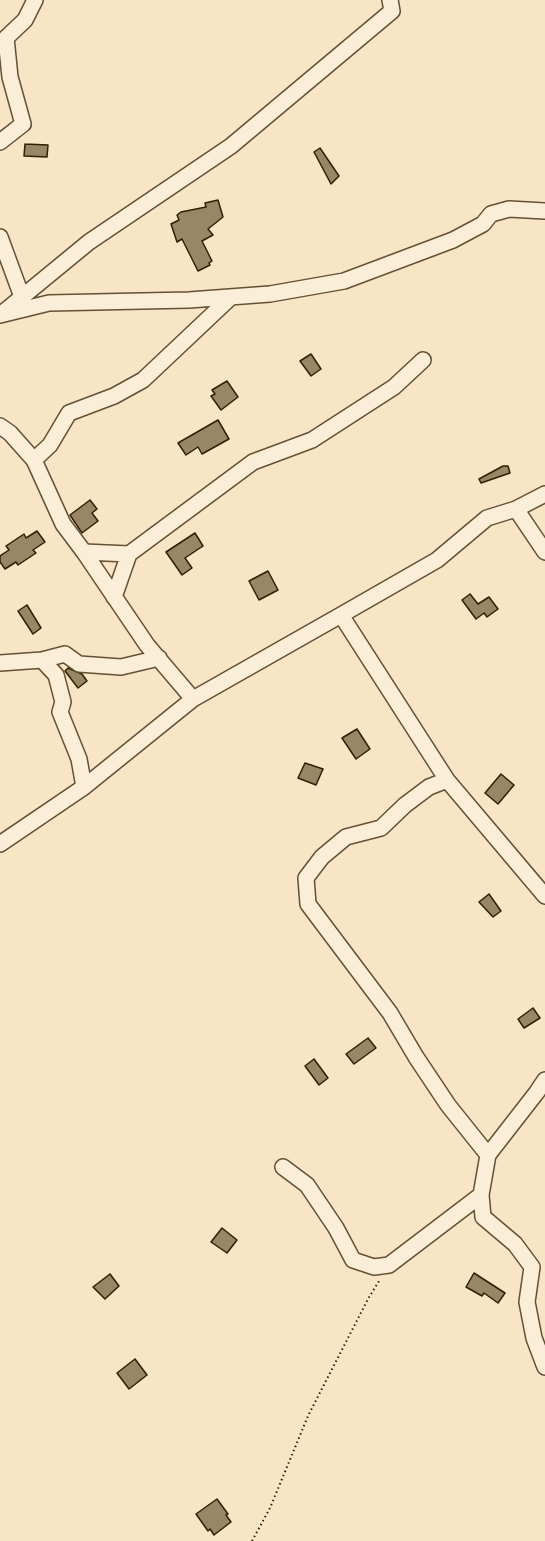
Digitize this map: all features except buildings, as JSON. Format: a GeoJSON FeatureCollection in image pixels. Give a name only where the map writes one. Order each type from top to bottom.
{"type":"FeatureCollection","features":[{"type":"Feature","properties":{"kind":"street"},"geometry":{"type":"LineString","coordinates":[[0,142],[23,124],[10,78],[6,38],[25,20],[35,0]]}},
{"type":"Feature","properties":{"kind":"street"},"geometry":{"type":"LineString","coordinates":[[0,315],[89,242],[231,146],[392,11],[390,0]]}},
{"type":"Feature","properties":{"kind":"street"},"geometry":{"type":"LineString","coordinates":[[0,315],[49,303],[231,297],[270,294],[344,281],[453,240],[483,224],[491,214],[509,209],[545,211]]}},
{"type":"Feature","properties":{"kind":"street"},"geometry":{"type":"LineString","coordinates":[[0,237],[22,297]]}},
{"type":"Feature","properties":{"kind":"street"},"geometry":{"type":"LineString","coordinates":[[34,460],[50,445],[69,413],[114,396],[143,380],[231,297]]}},
{"type":"Feature","properties":{"kind":"street"},"geometry":{"type":"LineString","coordinates":[[114,597],[129,554],[253,462],[312,440],[394,387],[423,360]]}},
{"type":"Feature","properties":{"kind":"street"},"geometry":{"type":"LineString","coordinates":[[0,426],[10,433],[34,460],[63,524],[159,658],[193,699]]}},
{"type":"Feature","properties":{"kind":"street"},"geometry":{"type":"LineString","coordinates":[[0,844],[84,787],[193,699],[437,560],[487,518],[516,509],[545,494]]}},
{"type":"Feature","properties":{"kind":"street"},"geometry":{"type":"LineString","coordinates":[[516,509],[545,552]]}},
{"type":"Feature","properties":{"kind":"street"},"geometry":{"type":"LineString","coordinates":[[84,552],[129,554]]}},
{"type":"Feature","properties":{"kind":"street"},"geometry":{"type":"LineString","coordinates":[[340,615],[447,780],[545,896]]}},
{"type":"Feature","properties":{"kind":"street"},"geometry":{"type":"LineString","coordinates":[[0,663],[42,660],[65,654],[79,664],[121,667],[159,658]]}},
{"type":"Feature","properties":{"kind":"street"},"geometry":{"type":"LineString","coordinates":[[42,660],[56,675],[63,702],[60,712],[79,759],[84,787]]}},
{"type":"Feature","properties":{"kind":"street"},"geometry":{"type":"LineString","coordinates":[[447,780],[429,787],[405,805],[381,828],[346,837],[322,857],[306,878],[308,904],[390,1013],[448,1106],[488,1155]]}},
{"type":"Feature","properties":{"kind":"street"},"geometry":{"type":"LineString","coordinates":[[545,1080],[488,1155],[481,1195],[483,1217],[515,1244],[532,1268],[527,1302],[534,1338],[545,1367]]}},
{"type":"Feature","properties":{"kind":"street"},"geometry":{"type":"LineString","coordinates":[[282,1167],[307,1185],[336,1228],[353,1260],[374,1267],[389,1265],[481,1195]]}},
{"type":"Feature","properties":{"kind":"path"},"geometry":{"type":"LineString","coordinates":[[252,1541],[270,1508],[308,1416],[368,1299],[389,1265]]}}]}
